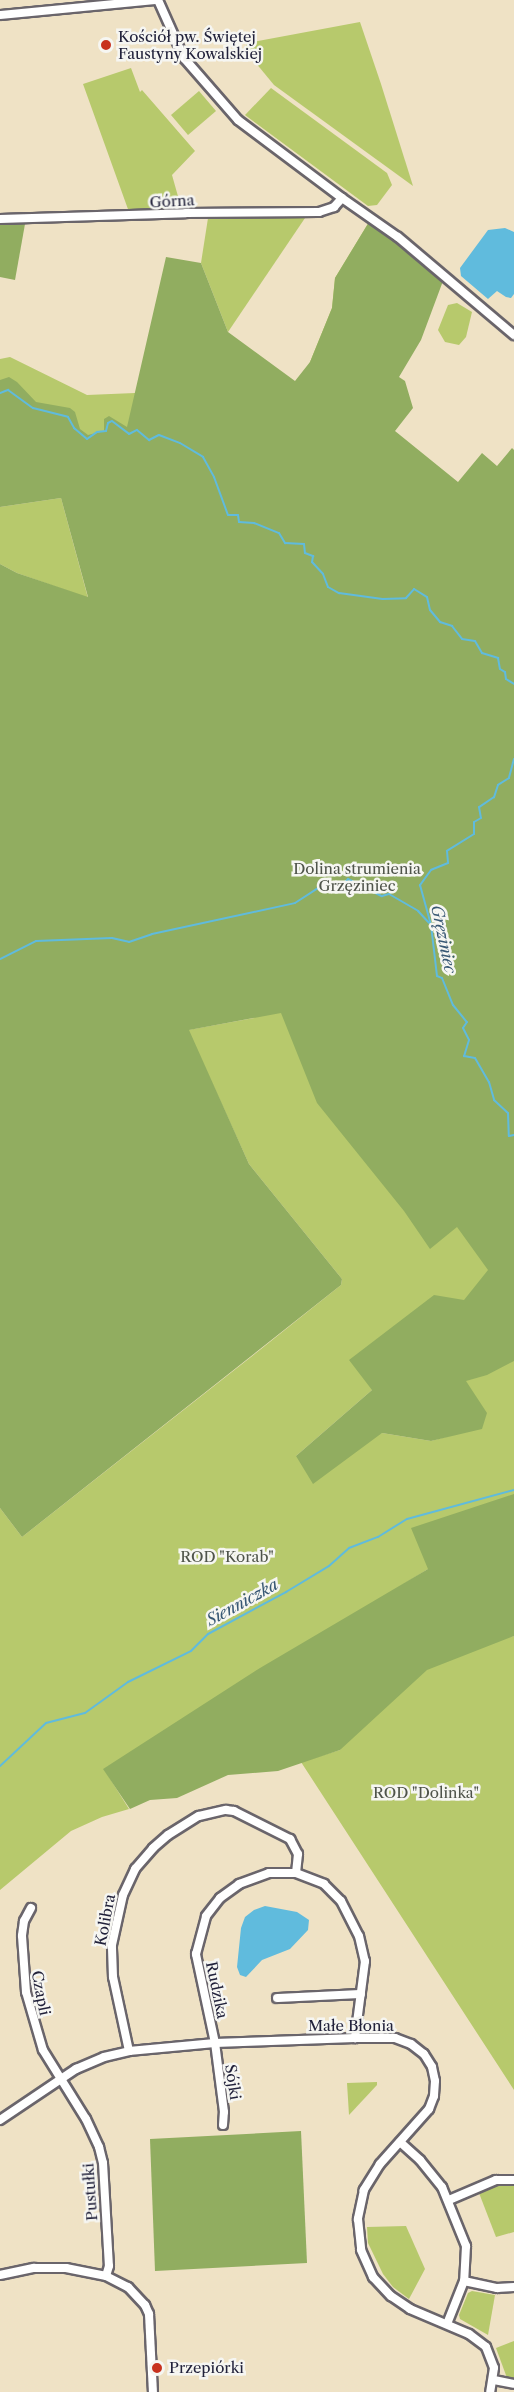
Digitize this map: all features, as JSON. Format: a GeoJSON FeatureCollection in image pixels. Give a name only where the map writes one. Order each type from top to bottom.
{"type":"FeatureCollection","features":[{"type":"Feature","properties":{"kind":"street"},"geometry":{"type":"LineString","coordinates":[[0,15],[157,0],[184,58],[227,110],[260,139],[398,237],[514,334]]}},
{"type":"Feature","properties":{"kind":"street","name":"Górna"},"geometry":{"type":"LineString","coordinates":[[0,219],[186,213],[319,212],[334,207],[342,198]]}},
{"type":"Feature","properties":{"kind":"street","name":"Kolibra"},"geometry":{"type":"LineString","coordinates":[[129,2051],[113,1977],[112,1945],[123,1894],[135,1869],[153,1848],[168,1835],[199,1816],[217,1811],[234,1812],[290,1839],[298,1854],[296,1873]]}},
{"type":"Feature","properties":{"kind":"street","name":"Rudzika"},"geometry":{"type":"LineString","coordinates":[[214,2043],[195,1954],[202,1925],[220,1898],[239,1884],[259,1875],[296,1873],[316,1880],[333,1891],[354,1923],[365,1961],[355,2038]]}},
{"type":"Feature","properties":{"kind":"street","name":"Czapli"},"geometry":{"type":"LineString","coordinates":[[31,1908],[24,1921],[22,1936],[26,1992],[37,2035],[60,2080]]}},
{"type":"Feature","properties":{"kind":"street"},"geometry":{"type":"LineString","coordinates":[[277,1998],[361,1994]]}},
{"type":"Feature","properties":{"kind":"street","name":"Małe Błonia"},"geometry":{"type":"LineString","coordinates":[[0,2120],[94,2060],[129,2051],[214,2043],[355,2038],[402,2040],[418,2048],[432,2067],[435,2081],[432,2102],[423,2118],[376,2168],[364,2190],[358,2219],[361,2250],[373,2277],[391,2296],[410,2309],[477,2338],[486,2347],[493,2361],[494,2380]]}},
{"type":"Feature","properties":{"kind":"street","name":"Sójki"},"geometry":{"type":"LineString","coordinates":[[214,2043],[224,2112],[223,2125]]}},
{"type":"Feature","properties":{"kind":"street","name":"Pustułki"},"geometry":{"type":"LineString","coordinates":[[60,2080],[86,2119],[99,2147],[103,2163],[109,2266],[106,2276]]}},
{"type":"Feature","properties":{"kind":"street"},"geometry":{"type":"LineString","coordinates":[[400,2142],[426,2167],[449,2200],[466,2246],[468,2258],[464,2281],[447,2324]]}},
{"type":"Feature","properties":{"kind":"street"},"geometry":{"type":"LineString","coordinates":[[449,2200],[496,2180],[514,2180]]}},
{"type":"Feature","properties":{"kind":"street"},"geometry":{"type":"LineString","coordinates":[[0,2275],[27,2269],[54,2268],[106,2276],[128,2287],[147,2308],[153,2392]]}},
{"type":"Feature","properties":{"kind":"street"},"geometry":{"type":"LineString","coordinates":[[464,2281],[497,2288],[514,2287]]}},
{"type":"Feature","properties":{"kind":"street"},"geometry":{"type":"LineString","coordinates":[[490,2392],[494,2380],[514,2384]]}},
{"type":"Feature","properties":{"kind":"green space"},"geometry":{"type":"Polygon","coordinates":[[[360,22],[413,186],[274,85],[245,50],[247,43],[360,22]]]}},
{"type":"Feature","properties":{"kind":"green space"},"geometry":{"type":"Polygon","coordinates":[[[131,68],[140,92],[142,90],[195,151],[172,175],[181,207],[129,212],[83,84],[131,68]]]}},
{"type":"Feature","properties":{"kind":"green space"},"geometry":{"type":"Polygon","coordinates":[[[271,88],[387,173],[392,185],[377,205],[368,206],[245,115],[271,88]]]}},
{"type":"Feature","properties":{"kind":"green space"},"geometry":{"type":"Polygon","coordinates":[[[199,91],[216,111],[188,135],[171,115],[199,91]]]}},
{"type":"Feature","properties":{"kind":"green space"},"geometry":{"type":"Polygon","coordinates":[[[208,218],[305,218],[228,332],[201,263],[208,218]]]}},
{"type":"Feature","properties":{"kind":"green space"},"geometry":{"type":"Polygon","coordinates":[[[369,222],[370,416],[461,493],[514,495],[514,1634],[504,1638],[514,1636],[514,2090],[301,1762],[340,1750],[428,1569],[104,1769],[129,1809],[102,1817],[71,1831],[0,1890],[0,1508],[22,1537],[341,1285],[342,1279],[249,1164],[188,1030],[254,1018],[251,723],[0,424],[0,359],[10,357],[87,395],[135,393],[292,426],[310,362],[332,308],[335,278],[369,222]],[[372,1390],[296,1456],[382,1433],[431,1441],[482,1427],[372,1390]]]}},
{"type":"Feature","properties":{"kind":"green space","name":"Dolina strumienia Grzęziniec"},"geometry":{"type":"Polygon","coordinates":[[[369,222],[378,226],[443,281],[421,340],[399,377],[405,381],[413,408],[395,431],[458,482],[482,453],[497,466],[512,448],[514,450],[514,1361],[487,1375],[466,1381],[487,1413],[482,1429],[431,1441],[382,1433],[313,1484],[296,1456],[372,1390],[349,1360],[434,1295],[464,1300],[488,1270],[457,1227],[430,1249],[404,1211],[317,1103],[281,1013],[189,1030],[249,1164],[342,1279],[341,1285],[22,1537],[0,1508],[0,564],[17,573],[88,597],[61,498],[0,507],[0,380],[9,377],[36,402],[70,408],[75,412],[80,429],[88,435],[104,431],[104,419],[109,416],[127,427],[166,257],[201,263],[228,332],[295,381],[310,362],[332,308],[335,278],[369,222]]]}},
{"type":"Feature","properties":{"kind":"green space"},"geometry":{"type":"Polygon","coordinates":[[[0,223],[25,224],[15,280],[0,277],[0,223]]]}},
{"type":"Feature","properties":{"kind":"green space"},"geometry":{"type":"Polygon","coordinates":[[[457,303],[472,312],[466,337],[459,345],[445,342],[438,330],[448,305],[457,303]]]}},
{"type":"Feature","properties":{"kind":"green space"},"geometry":{"type":"Polygon","coordinates":[[[61,498],[88,598],[17,573],[0,564],[0,507],[61,498]]]}},
{"type":"Feature","properties":{"kind":"green space"},"geometry":{"type":"Polygon","coordinates":[[[514,1494],[514,1636],[427,1670],[340,1750],[278,1771],[228,1775],[177,1798],[150,1800],[130,1809],[103,1769],[260,1668],[428,1569],[411,1528],[514,1494]]]}},
{"type":"Feature","properties":{"kind":"green space"},"geometry":{"type":"Polygon","coordinates":[[[377,2082],[377,2085],[349,2115],[347,2083],[377,2082]]]}},
{"type":"Feature","properties":{"kind":"green space"},"geometry":{"type":"Polygon","coordinates":[[[301,2131],[307,2263],[155,2271],[150,2139],[301,2131]]]}},
{"type":"Feature","properties":{"kind":"green space"},"geometry":{"type":"Polygon","coordinates":[[[504,2183],[514,2186],[514,2232],[496,2237],[479,2193],[504,2183]]]}},
{"type":"Feature","properties":{"kind":"green space"},"geometry":{"type":"Polygon","coordinates":[[[406,2226],[425,2269],[409,2299],[393,2287],[383,2274],[368,2243],[367,2227],[406,2226]]]}},
{"type":"Feature","properties":{"kind":"green space"},"geometry":{"type":"Polygon","coordinates":[[[472,2291],[495,2295],[488,2335],[460,2319],[459,2315],[468,2293],[472,2291]]]}},
{"type":"Feature","properties":{"kind":"green space"},"geometry":{"type":"Polygon","coordinates":[[[514,2341],[514,2379],[507,2378],[496,2348],[514,2341]]]}},
{"type":"Feature","properties":{"kind":"water"},"geometry":{"type":"Polygon","coordinates":[[[505,228],[514,232],[514,294],[511,298],[497,291],[488,299],[461,276],[460,268],[488,230],[505,228]]]}},
{"type":"Feature","properties":{"kind":"water"},"geometry":{"type":"Polygon","coordinates":[[[265,1906],[297,1912],[309,1920],[308,1930],[290,1949],[262,1960],[246,1977],[240,1975],[237,1967],[241,1928],[245,1917],[265,1906]]]}},
{"type":"Feature","properties":{"kind":"waterway","name":"Gręziniec"},"geometry":{"type":"LineString","coordinates":[[0,393],[8,390],[33,408],[68,417],[74,428],[87,439],[97,432],[106,431],[108,423],[112,421],[129,434],[137,430],[149,440],[159,435],[180,443],[203,457],[214,477],[228,515],[238,515],[239,522],[254,523],[279,533],[285,543],[304,544],[305,553],[313,556],[312,562],[323,574],[328,587],[339,593],[383,599],[406,598],[414,589],[427,597],[430,610],[440,622],[452,626],[462,639],[475,641],[482,653],[498,658],[500,669],[505,672],[506,679],[514,684]]}},
{"type":"Feature","properties":{"kind":"waterway","name":"Gręziniec"},"geometry":{"type":"LineString","coordinates":[[514,759],[509,778],[498,785],[494,797],[479,807],[481,818],[474,822],[474,834],[447,851],[448,863],[431,870],[420,885],[431,925],[437,976],[442,978],[453,1005],[467,1022],[463,1028],[469,1040],[464,1056],[475,1058],[489,1082],[494,1100],[508,1113],[509,1136],[514,1135]]}},
{"type":"Feature","properties":{"kind":"waterway"},"geometry":{"type":"LineString","coordinates":[[0,959],[36,941],[112,938],[129,942],[152,934],[295,903],[321,886],[341,886],[348,879],[382,896],[389,894],[418,911],[429,923]]}},
{"type":"Feature","properties":{"kind":"waterway","name":"Sienniczka"},"geometry":{"type":"LineString","coordinates":[[0,1766],[46,1723],[85,1713],[128,1682],[191,1651],[208,1634],[329,1566],[349,1548],[378,1537],[407,1519],[514,1490]]}},
{"type":"Feature","properties":{"kind":"place","name":"Kościół pw. Świętej Faustyny Kowalskiej"},"geometry":{"type":"Point","coordinates":[106,45]}},
{"type":"Feature","properties":{"kind":"place","name":"Przepiórki"},"geometry":{"type":"Point","coordinates":[157,2368]}},
{"type":"Feature","properties":{"kind":"park label","name":"ROD \"Korab\""},"geometry":{"type":"Point","coordinates":[227,1557]}},
{"type":"Feature","properties":{"kind":"park label","name":"ROD \"Dolinka\""},"geometry":{"type":"Point","coordinates":[426,1793]}}]}
